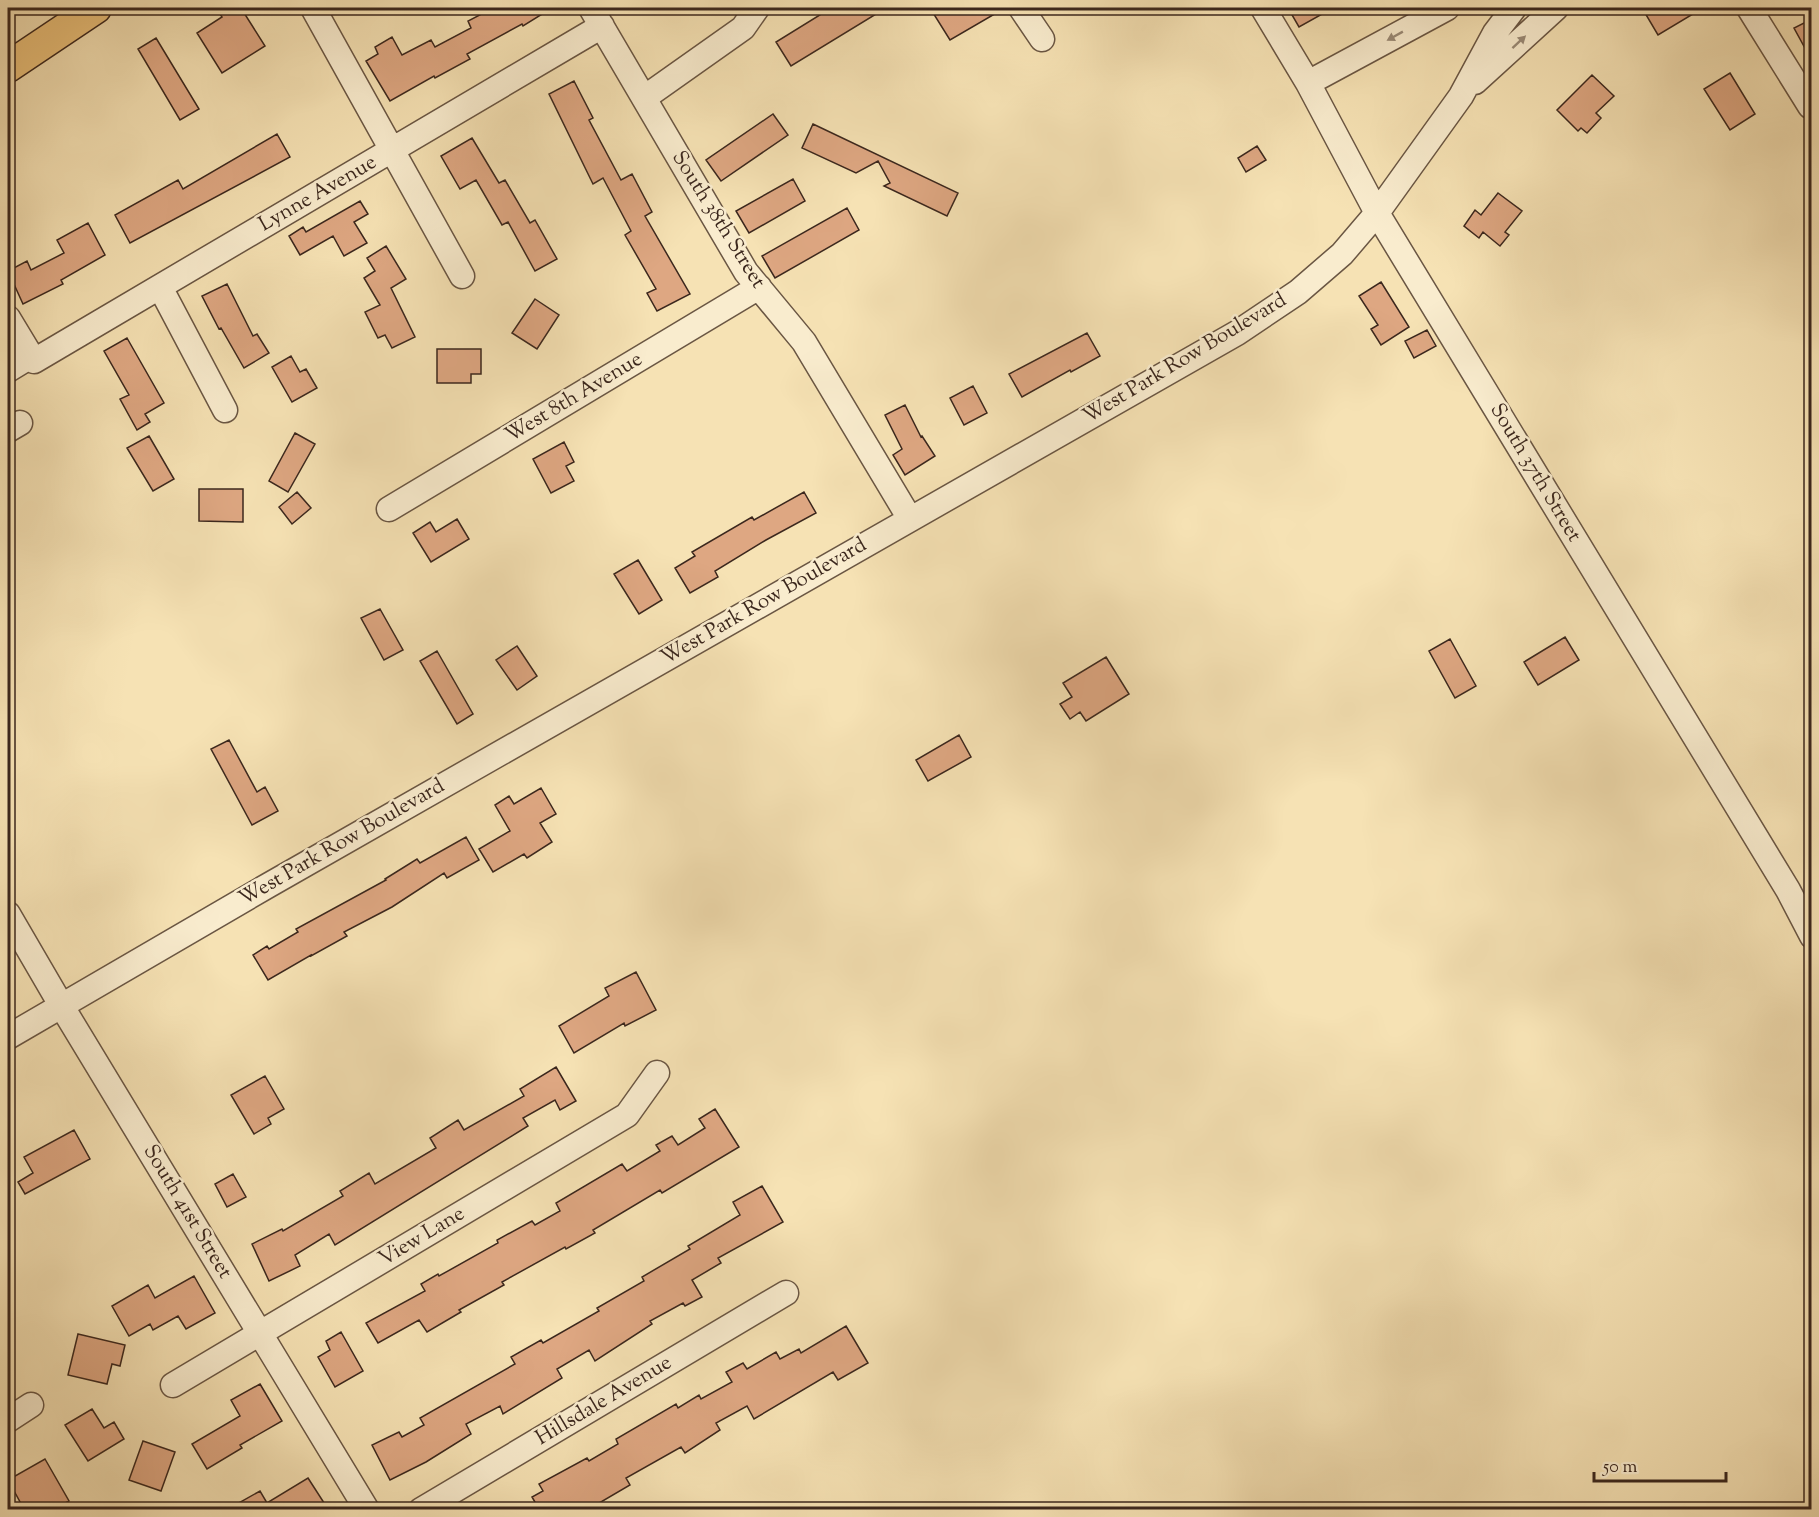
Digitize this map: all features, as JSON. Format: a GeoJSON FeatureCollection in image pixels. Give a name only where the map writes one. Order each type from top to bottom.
{"type":"FeatureCollection","features":[{"type":"Feature","properties":{"kind":"main road"},"geometry":{"type":"LineString","coordinates":[[8,67],[96,8]]}},
{"type":"Feature","properties":{"kind":"street"},"geometry":{"type":"LineString","coordinates":[[313,8],[462,276]]}},
{"type":"Feature","properties":{"kind":"street"},"geometry":{"type":"LineString","coordinates":[[644,98],[743,28],[757,8]]}},
{"type":"Feature","properties":{"kind":"street"},"geometry":{"type":"LineString","coordinates":[[1022,8],[1042,39]]}},
{"type":"Feature","properties":{"kind":"street","name":"South 37th Street"},"geometry":{"type":"LineString","coordinates":[[1263,8],[1308,83],[1377,213],[1788,890],[1812,936]]}},
{"type":"Feature","properties":{"kind":"street"},"geometry":{"type":"LineString","coordinates":[[1308,83],[1447,8]]}},
{"type":"Feature","properties":{"kind":"street","name":"West Park Row Boulevard"},"geometry":{"type":"LineString","coordinates":[[8,1037],[1237,333],[1281,304],[1342,254],[1377,213],[1461,96],[1495,33],[1514,8]]}},
{"type":"Feature","properties":{"kind":"street","name":"West Park Row Boulevard"},"geometry":{"type":"LineString","coordinates":[[1461,96],[1556,8]]}},
{"type":"Feature","properties":{"kind":"street"},"geometry":{"type":"LineString","coordinates":[[1749,8],[1810,106]]}},
{"type":"Feature","properties":{"kind":"street","name":"Lynne Avenue"},"geometry":{"type":"LineString","coordinates":[[8,370],[32,359],[160,287],[393,150],[596,17]]}},
{"type":"Feature","properties":{"kind":"street","name":"South 38th Street"},"geometry":{"type":"LineString","coordinates":[[596,17],[746,272],[804,342],[909,519]]}},
{"type":"Feature","properties":{"kind":"street"},"geometry":{"type":"LineString","coordinates":[[160,287],[225,410]]}},
{"type":"Feature","properties":{"kind":"street","name":"West 8th Avenue"},"geometry":{"type":"LineString","coordinates":[[389,509],[759,287]]}},
{"type":"Feature","properties":{"kind":"street"},"geometry":{"type":"LineString","coordinates":[[8,318],[32,359]]}},
{"type":"Feature","properties":{"kind":"street","name":"South 41st Street"},"geometry":{"type":"LineString","coordinates":[[8,914],[367,1509]]}},
{"type":"Feature","properties":{"kind":"street","name":"View Lane"},"geometry":{"type":"LineString","coordinates":[[173,1385],[627,1115],[657,1073]]}},
{"type":"Feature","properties":{"kind":"street","name":"Hillsdale Avenue"},"geometry":{"type":"LineString","coordinates":[[421,1509],[786,1293]]}},
{"type":"Feature","properties":{"kind":"street"},"geometry":{"type":"LineString","coordinates":[[8,1420],[31,1405]]}},
{"type":"Feature","properties":{"kind":"building"},"geometry":{"type":"Polygon","coordinates":[[[216,8],[241,8],[265,46],[222,73],[197,33],[222,17],[216,8]]]}},
{"type":"Feature","properties":{"kind":"building"},"geometry":{"type":"Polygon","coordinates":[[[493,8],[552,8],[523,26],[522,24],[467,54],[470,59],[390,101],[366,61],[378,54],[375,47],[392,37],[402,55],[431,40],[435,47],[471,28],[468,21],[493,8]]]}},
{"type":"Feature","properties":{"kind":"building"},"geometry":{"type":"Polygon","coordinates":[[[831,8],[886,8],[791,66],[776,42],[831,8]]]}},
{"type":"Feature","properties":{"kind":"building"},"geometry":{"type":"Polygon","coordinates":[[[930,8],[1005,8],[950,40],[930,8]]]}},
{"type":"Feature","properties":{"kind":"building"},"geometry":{"type":"Polygon","coordinates":[[[1288,8],[1333,8],[1299,27],[1288,8]]]}},
{"type":"Feature","properties":{"kind":"building"},"geometry":{"type":"Polygon","coordinates":[[[1654,8],[1703,8],[1658,35],[1645,13],[1654,8]]]}},
{"type":"Feature","properties":{"kind":"building"},"geometry":{"type":"Polygon","coordinates":[[[1812,19],[1812,61],[1794,28],[1812,19]]]}},
{"type":"Feature","properties":{"kind":"building"},"geometry":{"type":"Polygon","coordinates":[[[156,38],[199,109],[180,120],[138,49],[156,38]]]}},
{"type":"Feature","properties":{"kind":"building"},"geometry":{"type":"Polygon","coordinates":[[[1730,73],[1755,114],[1730,130],[1704,89],[1730,73]]]}},
{"type":"Feature","properties":{"kind":"building"},"geometry":{"type":"Polygon","coordinates":[[[1592,75],[1614,96],[1596,113],[1601,118],[1587,133],[1581,128],[1578,131],[1557,110],[1592,75]]]}},
{"type":"Feature","properties":{"kind":"building"},"geometry":{"type":"Polygon","coordinates":[[[574,81],[593,118],[589,120],[621,180],[632,174],[652,212],[645,216],[690,294],[657,311],[647,293],[656,289],[625,235],[631,231],[603,178],[593,184],[549,94],[574,81]]]}},
{"type":"Feature","properties":{"kind":"building"},"geometry":{"type":"Polygon","coordinates":[[[773,114],[788,135],[721,181],[706,160],[773,114]]]}},
{"type":"Feature","properties":{"kind":"building"},"geometry":{"type":"Polygon","coordinates":[[[813,124],[958,193],[947,216],[884,186],[890,183],[878,161],[856,173],[802,148],[813,124]]]}},
{"type":"Feature","properties":{"kind":"building"},"geometry":{"type":"Polygon","coordinates":[[[277,134],[290,157],[130,243],[115,215],[178,180],[183,189],[277,134]]]}},
{"type":"Feature","properties":{"kind":"building"},"geometry":{"type":"Polygon","coordinates":[[[472,138],[499,183],[505,180],[530,223],[535,220],[557,259],[535,271],[508,222],[502,225],[476,180],[460,189],[441,156],[472,138]]]}},
{"type":"Feature","properties":{"kind":"building"},"geometry":{"type":"Polygon","coordinates":[[[1257,146],[1266,160],[1246,172],[1238,158],[1257,146]]]}},
{"type":"Feature","properties":{"kind":"building"},"geometry":{"type":"Polygon","coordinates":[[[793,179],[805,201],[749,233],[736,211],[793,179]]]}},
{"type":"Feature","properties":{"kind":"building"},"geometry":{"type":"Polygon","coordinates":[[[1498,193],[1522,211],[1505,232],[1509,235],[1500,246],[1483,232],[1479,238],[1464,226],[1475,210],[1481,215],[1498,193]]]}},
{"type":"Feature","properties":{"kind":"building"},"geometry":{"type":"Polygon","coordinates":[[[360,201],[368,214],[354,222],[367,243],[344,256],[333,236],[300,255],[289,236],[303,227],[306,232],[360,201]]]}},
{"type":"Feature","properties":{"kind":"building"},"geometry":{"type":"Polygon","coordinates":[[[847,208],[859,230],[775,278],[762,256],[847,208]]]}},
{"type":"Feature","properties":{"kind":"building"},"geometry":{"type":"Polygon","coordinates":[[[88,223],[105,255],[61,280],[63,284],[23,304],[8,271],[27,261],[31,270],[64,253],[57,240],[88,223]]]}},
{"type":"Feature","properties":{"kind":"building"},"geometry":{"type":"Polygon","coordinates":[[[386,246],[406,279],[391,288],[415,337],[392,348],[385,335],[378,338],[365,312],[380,305],[364,278],[375,271],[367,258],[386,246]]]}},
{"type":"Feature","properties":{"kind":"building"},"geometry":{"type":"Polygon","coordinates":[[[1381,282],[1409,327],[1381,345],[1371,329],[1378,325],[1359,296],[1381,282]]]}},
{"type":"Feature","properties":{"kind":"building"},"geometry":{"type":"Polygon","coordinates":[[[227,284],[253,336],[257,334],[269,353],[244,368],[221,328],[219,329],[202,296],[227,284]]]}},
{"type":"Feature","properties":{"kind":"building"},"geometry":{"type":"Polygon","coordinates":[[[535,299],[559,315],[537,349],[512,333],[535,299]]]}},
{"type":"Feature","properties":{"kind":"building"},"geometry":{"type":"Polygon","coordinates":[[[1427,330],[1436,346],[1414,358],[1405,341],[1427,330]]]}},
{"type":"Feature","properties":{"kind":"building"},"geometry":{"type":"Polygon","coordinates":[[[1087,333],[1100,356],[1022,397],[1009,374],[1087,333]]]}},
{"type":"Feature","properties":{"kind":"building"},"geometry":{"type":"Polygon","coordinates":[[[127,338],[164,403],[145,414],[150,422],[137,430],[120,399],[129,395],[104,351],[127,338]]]}},
{"type":"Feature","properties":{"kind":"building"},"geometry":{"type":"Polygon","coordinates":[[[437,349],[481,349],[481,374],[471,374],[471,383],[437,383],[437,349]]]}},
{"type":"Feature","properties":{"kind":"building"},"geometry":{"type":"Polygon","coordinates":[[[291,356],[300,372],[306,369],[317,388],[292,402],[272,367],[291,356]]]}},
{"type":"Feature","properties":{"kind":"building"},"geometry":{"type":"Polygon","coordinates":[[[973,386],[987,413],[964,425],[950,398],[973,386]]]}},
{"type":"Feature","properties":{"kind":"building"},"geometry":{"type":"Polygon","coordinates":[[[905,405],[921,437],[935,456],[905,475],[893,455],[902,449],[885,415],[905,405]]]}},
{"type":"Feature","properties":{"kind":"building"},"geometry":{"type":"Polygon","coordinates":[[[295,433],[315,444],[288,492],[269,481],[295,433]]]}},
{"type":"Feature","properties":{"kind":"building"},"geometry":{"type":"Polygon","coordinates":[[[149,436],[174,479],[153,491],[127,448],[149,436]]]}},
{"type":"Feature","properties":{"kind":"building"},"geometry":{"type":"Polygon","coordinates":[[[564,442],[574,462],[566,466],[574,481],[551,493],[533,459],[564,442]]]}},
{"type":"Feature","properties":{"kind":"building"},"geometry":{"type":"Polygon","coordinates":[[[199,489],[243,489],[243,522],[199,521],[199,489]]]}},
{"type":"Feature","properties":{"kind":"building"},"geometry":{"type":"Polygon","coordinates":[[[297,492],[311,508],[292,524],[279,507],[297,492]]]}},
{"type":"Feature","properties":{"kind":"building"},"geometry":{"type":"Polygon","coordinates":[[[804,492],[816,513],[715,571],[718,577],[690,593],[675,568],[695,556],[692,552],[752,517],[754,520],[804,492]]]}},
{"type":"Feature","properties":{"kind":"building"},"geometry":{"type":"Polygon","coordinates":[[[457,519],[469,539],[431,562],[413,533],[430,522],[436,532],[457,519]]]}},
{"type":"Feature","properties":{"kind":"building"},"geometry":{"type":"Polygon","coordinates":[[[638,560],[662,600],[639,614],[614,574],[638,560]]]}},
{"type":"Feature","properties":{"kind":"building"},"geometry":{"type":"Polygon","coordinates":[[[380,609],[403,650],[384,660],[361,618],[380,609]]]}},
{"type":"Feature","properties":{"kind":"building"},"geometry":{"type":"Polygon","coordinates":[[[1565,637],[1579,660],[1538,685],[1524,662],[1565,637]]]}},
{"type":"Feature","properties":{"kind":"building"},"geometry":{"type":"Polygon","coordinates":[[[1450,639],[1476,686],[1455,698],[1429,651],[1450,639]]]}},
{"type":"Feature","properties":{"kind":"building"},"geometry":{"type":"Polygon","coordinates":[[[517,646],[537,676],[517,690],[496,660],[517,646]]]}},
{"type":"Feature","properties":{"kind":"building"},"geometry":{"type":"Polygon","coordinates":[[[437,651],[473,714],[457,724],[420,661],[437,651]]]}},
{"type":"Feature","properties":{"kind":"building"},"geometry":{"type":"Polygon","coordinates":[[[1106,657],[1129,694],[1086,721],[1080,712],[1070,719],[1060,704],[1072,697],[1063,683],[1106,657]]]}},
{"type":"Feature","properties":{"kind":"building"},"geometry":{"type":"Polygon","coordinates":[[[959,735],[971,757],[928,781],[916,760],[959,735]]]}},
{"type":"Feature","properties":{"kind":"building"},"geometry":{"type":"Polygon","coordinates":[[[229,740],[257,792],[265,787],[278,811],[252,825],[211,749],[229,740]]]}},
{"type":"Feature","properties":{"kind":"building"},"geometry":{"type":"Polygon","coordinates":[[[541,788],[556,814],[540,823],[552,842],[527,858],[524,854],[493,872],[479,849],[510,831],[495,805],[509,796],[514,804],[541,788]]]}},
{"type":"Feature","properties":{"kind":"building"},"geometry":{"type":"Polygon","coordinates":[[[466,837],[479,860],[447,878],[444,873],[392,907],[344,932],[347,936],[268,980],[253,955],[267,946],[269,949],[298,932],[296,929],[386,880],[417,859],[420,863],[466,837]]]}},
{"type":"Feature","properties":{"kind":"building"},"geometry":{"type":"Polygon","coordinates":[[[636,972],[656,1010],[625,1026],[624,1023],[574,1053],[559,1026],[609,996],[605,988],[636,972]]]}},
{"type":"Feature","properties":{"kind":"building"},"geometry":{"type":"Polygon","coordinates":[[[556,1067],[576,1101],[560,1110],[555,1100],[523,1118],[528,1126],[335,1245],[329,1234],[295,1255],[300,1266],[269,1281],[252,1244],[282,1229],[283,1231],[343,1196],[340,1191],[369,1173],[375,1184],[436,1148],[430,1138],[458,1120],[464,1130],[524,1096],[520,1089],[556,1067]]]}},
{"type":"Feature","properties":{"kind":"building"},"geometry":{"type":"Polygon","coordinates":[[[265,1076],[284,1109],[268,1118],[271,1124],[254,1134],[231,1095],[265,1076]]]}},
{"type":"Feature","properties":{"kind":"building"},"geometry":{"type":"Polygon","coordinates":[[[715,1109],[739,1147],[662,1193],[660,1190],[593,1230],[595,1233],[502,1282],[504,1285],[459,1310],[461,1312],[427,1332],[419,1320],[378,1343],[366,1323],[425,1291],[421,1284],[498,1243],[497,1240],[532,1221],[535,1225],[560,1211],[556,1203],[622,1164],[627,1171],[660,1151],[656,1145],[672,1136],[678,1145],[705,1128],[699,1119],[715,1109]]]}},
{"type":"Feature","properties":{"kind":"building"},"geometry":{"type":"Polygon","coordinates":[[[74,1130],[90,1159],[25,1194],[18,1182],[33,1173],[24,1157],[74,1130]]]}},
{"type":"Feature","properties":{"kind":"building"},"geometry":{"type":"Polygon","coordinates":[[[233,1174],[246,1197],[227,1207],[215,1184],[233,1174]]]}},
{"type":"Feature","properties":{"kind":"building"},"geometry":{"type":"Polygon","coordinates":[[[762,1186],[783,1222],[718,1258],[721,1263],[692,1280],[702,1297],[685,1306],[683,1303],[650,1321],[652,1324],[595,1361],[589,1350],[557,1369],[562,1378],[503,1414],[500,1406],[466,1424],[471,1434],[426,1462],[390,1480],[372,1445],[399,1432],[402,1437],[424,1425],[420,1418],[515,1364],[511,1357],[541,1340],[543,1343],[599,1311],[597,1308],[644,1281],[642,1277],[690,1249],[688,1246],[740,1215],[733,1202],[762,1186]]]}},
{"type":"Feature","properties":{"kind":"building"},"geometry":{"type":"Polygon","coordinates":[[[194,1276],[215,1313],[186,1329],[178,1316],[153,1330],[150,1324],[129,1336],[112,1306],[148,1285],[155,1298],[194,1276]]]}},
{"type":"Feature","properties":{"kind":"building"},"geometry":{"type":"Polygon","coordinates":[[[846,1326],[868,1363],[838,1380],[833,1372],[754,1419],[747,1406],[716,1423],[720,1430],[685,1453],[681,1447],[626,1478],[630,1485],[589,1509],[539,1509],[532,1497],[543,1491],[539,1484],[587,1458],[589,1461],[618,1444],[616,1439],[676,1404],[678,1408],[699,1395],[701,1399],[732,1382],[726,1372],[743,1363],[747,1369],[776,1352],[780,1359],[799,1349],[801,1353],[846,1326]]]}},
{"type":"Feature","properties":{"kind":"building"},"geometry":{"type":"Polygon","coordinates":[[[341,1332],[363,1371],[335,1387],[318,1357],[330,1350],[326,1341],[341,1332]]]}},
{"type":"Feature","properties":{"kind":"building"},"geometry":{"type":"Polygon","coordinates":[[[78,1334],[125,1345],[120,1366],[112,1364],[107,1384],[68,1375],[78,1334]]]}},
{"type":"Feature","properties":{"kind":"building"},"geometry":{"type":"Polygon","coordinates":[[[260,1384],[282,1421],[240,1445],[242,1448],[207,1469],[192,1444],[240,1416],[231,1400],[260,1384]]]}},
{"type":"Feature","properties":{"kind":"building"},"geometry":{"type":"Polygon","coordinates":[[[92,1409],[104,1428],[114,1422],[124,1439],[88,1461],[65,1425],[92,1409]]]}},
{"type":"Feature","properties":{"kind":"building"},"geometry":{"type":"Polygon","coordinates":[[[143,1441],[175,1452],[161,1491],[129,1480],[143,1441]]]}},
{"type":"Feature","properties":{"kind":"building"},"geometry":{"type":"Polygon","coordinates":[[[45,1459],[69,1501],[54,1509],[24,1509],[8,1480],[45,1459]]]}},
{"type":"Feature","properties":{"kind":"building"},"geometry":{"type":"Polygon","coordinates":[[[308,1478],[328,1509],[228,1509],[260,1491],[267,1503],[308,1478]]]}}]}
